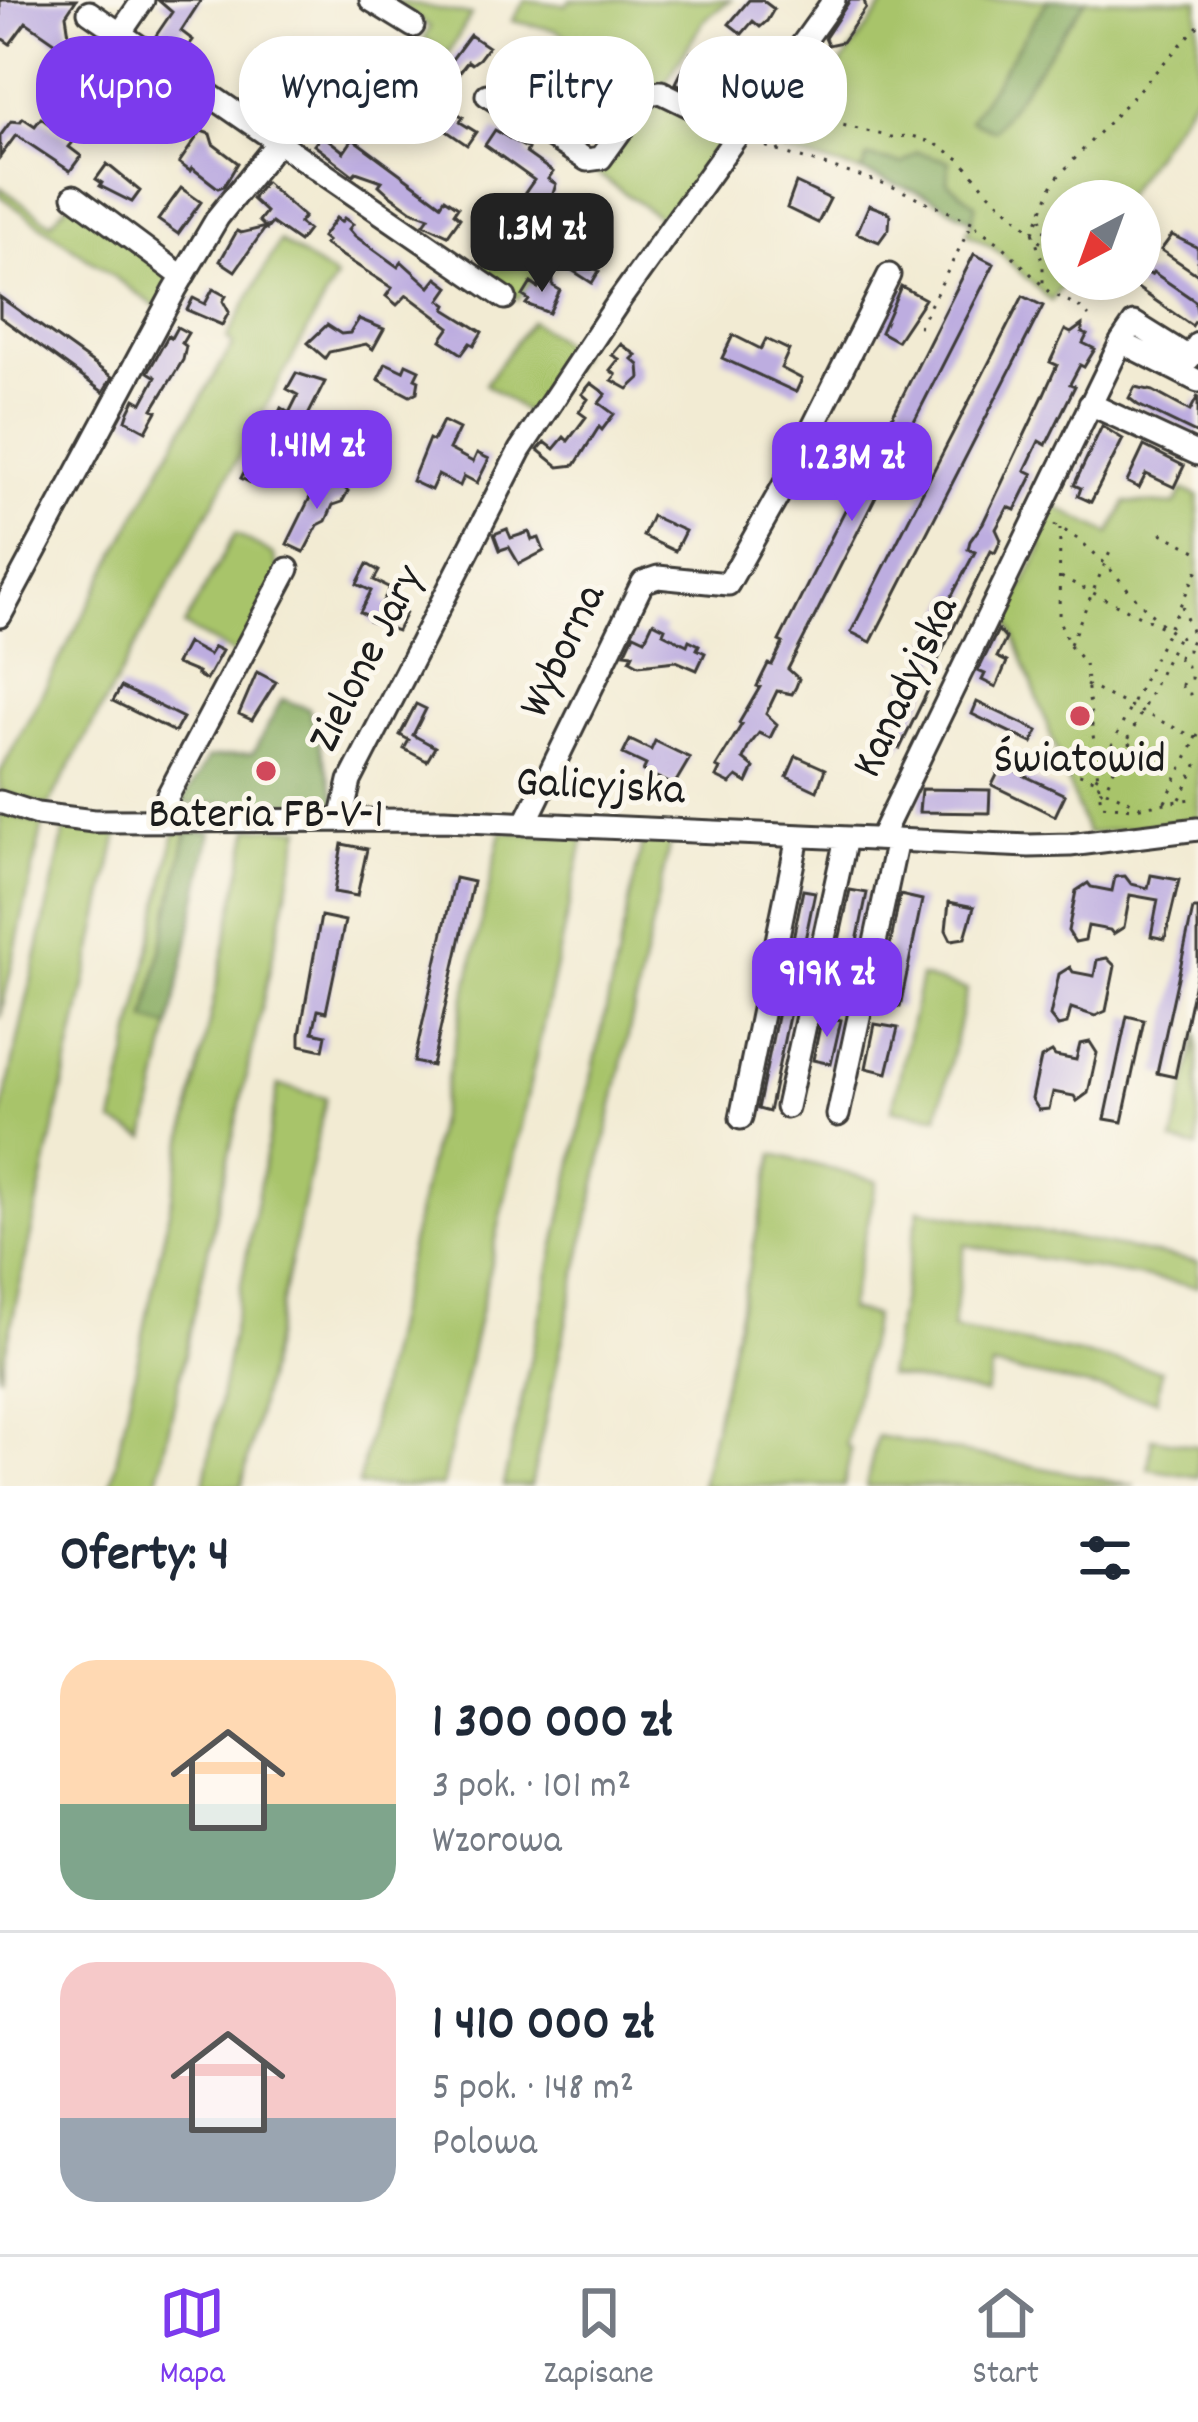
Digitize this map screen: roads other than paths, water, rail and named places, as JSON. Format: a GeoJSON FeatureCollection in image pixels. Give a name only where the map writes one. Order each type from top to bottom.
{"type":"FeatureCollection","features":[{"type":"Feature","properties":{"kind":"street"},"geometry":{"type":"LineString","coordinates":[[122,32],[143,0]]}},
{"type":"Feature","properties":{"kind":"street"},"geometry":{"type":"LineString","coordinates":[[371,0],[413,26]]}},
{"type":"Feature","properties":{"kind":"street","name":"Zielone Jary"},"geometry":{"type":"LineString","coordinates":[[808,36],[834,0]]}},
{"type":"Feature","properties":{"kind":"street"},"geometry":{"type":"LineString","coordinates":[[88,12],[239,114]]}},
{"type":"Feature","properties":{"kind":"street"},"geometry":{"type":"LineString","coordinates":[[0,616],[182,277],[218,217],[276,144]]}},
{"type":"Feature","properties":{"kind":"street"},"geometry":{"type":"LineString","coordinates":[[281,144],[505,298]]}},
{"type":"Feature","properties":{"kind":"street"},"geometry":{"type":"LineString","coordinates":[[563,144],[587,160],[601,158],[611,144]]}},
{"type":"Feature","properties":{"kind":"street","name":"Zielone Jary"},"geometry":{"type":"LineString","coordinates":[[341,820],[350,781],[520,450],[729,144]]}},
{"type":"Feature","properties":{"kind":"street"},"geometry":{"type":"LineString","coordinates":[[74,196],[182,277]]}},
{"type":"Feature","properties":{"kind":"street","name":"Wyborna"},"geometry":{"type":"LineString","coordinates":[[525,824],[643,582],[658,577],[728,584],[784,485],[889,274]]}},
{"type":"Feature","properties":{"kind":"street"},"geometry":{"type":"LineString","coordinates":[[1198,344],[1190,358],[1134,323],[1121,342],[1198,381]]}},
{"type":"Feature","properties":{"kind":"street","name":"Kanadyjska"},"geometry":{"type":"LineString","coordinates":[[838,1115],[888,840],[1121,342]]}},
{"type":"Feature","properties":{"kind":"street"},"geometry":{"type":"LineString","coordinates":[[1090,404],[1198,454]]}},
{"type":"Feature","properties":{"kind":"street"},"geometry":{"type":"LineString","coordinates":[[169,821],[167,797],[288,569]]}},
{"type":"Feature","properties":{"kind":"street","name":"Galicyjska"},"geometry":{"type":"LineString","coordinates":[[0,802],[56,817],[525,824],[1070,845],[1198,829]]}},
{"type":"Feature","properties":{"kind":"street"},"geometry":{"type":"LineString","coordinates":[[742,1118],[798,837]]}},
{"type":"Feature","properties":{"kind":"street"},"geometry":{"type":"LineString","coordinates":[[787,1107],[846,838]]}},
{"type":"Feature","properties":{"kind":"place","name":"Światowid"},"geometry":{"type":"Point","coordinates":[1080,716]}},
{"type":"Feature","properties":{"kind":"place","name":"Bateria FB-V-1"},"geometry":{"type":"Point","coordinates":[266,771]}}]}
